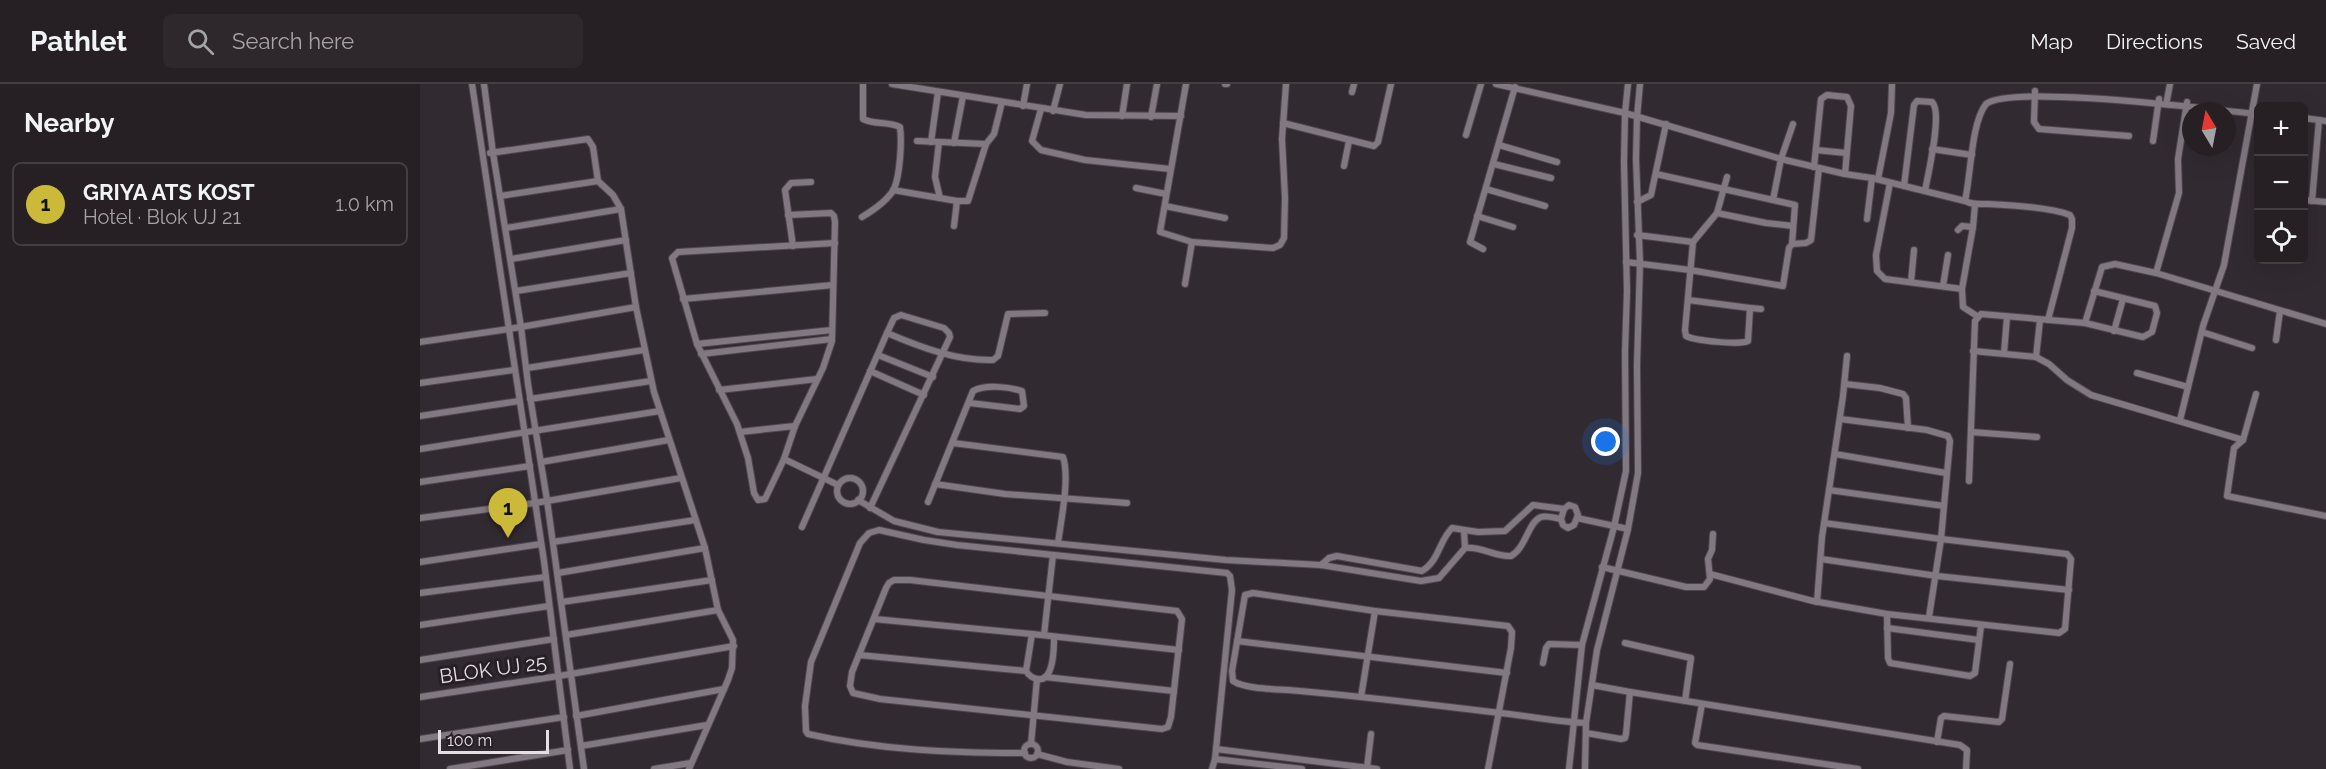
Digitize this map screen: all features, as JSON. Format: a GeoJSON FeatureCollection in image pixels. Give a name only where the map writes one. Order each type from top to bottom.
{"type":"FeatureCollection","features":[{"type":"Feature","properties":{"kind":"street"},"geometry":{"type":"LineString","coordinates":[[472,84],[544,561],[570,769]]}},
{"type":"Feature","properties":{"kind":"street"},"geometry":{"type":"LineString","coordinates":[[484,84],[558,573],[579,739],[585,769]]}},
{"type":"Feature","properties":{"kind":"street"},"geometry":{"type":"LineString","coordinates":[[862,217],[872,211],[893,190],[899,159],[900,127],[892,123],[869,122],[863,119],[863,84]]}},
{"type":"Feature","properties":{"kind":"street"},"geometry":{"type":"LineString","coordinates":[[892,84],[1086,115],[1181,116]]}},
{"type":"Feature","properties":{"kind":"street"},"geometry":{"type":"LineString","coordinates":[[952,94],[953,84]]}},
{"type":"Feature","properties":{"kind":"street"},"geometry":{"type":"LineString","coordinates":[[1023,106],[1027,84]]}},
{"type":"Feature","properties":{"kind":"street"},"geometry":{"type":"LineString","coordinates":[[1053,111],[1060,84]]}},
{"type":"Feature","properties":{"kind":"street"},"geometry":{"type":"LineString","coordinates":[[1122,116],[1127,84]]}},
{"type":"Feature","properties":{"kind":"street"},"geometry":{"type":"LineString","coordinates":[[1151,117],[1157,84]]}},
{"type":"Feature","properties":{"kind":"street"},"geometry":{"type":"LineString","coordinates":[[1186,84],[1160,232],[1192,242],[1255,248],[1273,248],[1280,245],[1284,238],[1285,198],[1282,139],[1286,84]]}},
{"type":"Feature","properties":{"kind":"street"},"geometry":{"type":"LineString","coordinates":[[1352,92],[1354,84]]}},
{"type":"Feature","properties":{"kind":"street"},"geometry":{"type":"LineString","coordinates":[[1283,123],[1372,146],[1378,142],[1390,84]]}},
{"type":"Feature","properties":{"kind":"street"},"geometry":{"type":"LineString","coordinates":[[1466,135],[1481,84]]}},
{"type":"Feature","properties":{"kind":"street"},"geometry":{"type":"LineString","coordinates":[[1496,84],[1816,160],[1890,183],[1975,205],[2045,209],[2070,215],[2072,228],[2048,320]]}},
{"type":"Feature","properties":{"kind":"street"},"geometry":{"type":"LineString","coordinates":[[1569,769],[1582,645],[1626,471],[1625,113],[1629,84]]}},
{"type":"Feature","properties":{"kind":"street"},"geometry":{"type":"LineString","coordinates":[[1585,769],[1586,723],[1598,650],[1628,530],[1638,472],[1637,365],[1640,263],[1637,235],[1637,117],[1640,84]]}},
{"type":"Feature","properties":{"kind":"street"},"geometry":{"type":"LineString","coordinates":[[1867,219],[1888,131],[1892,84]]}},
{"type":"Feature","properties":{"kind":"street"},"geometry":{"type":"LineString","coordinates":[[2168,100],[2170,84]]}},
{"type":"Feature","properties":{"kind":"street"},"geometry":{"type":"LineString","coordinates":[[2256,102],[2257,84]]}},
{"type":"Feature","properties":{"kind":"street"},"geometry":{"type":"LineString","coordinates":[[1483,249],[1470,242],[1515,87]]}},
{"type":"Feature","properties":{"kind":"street"},"geometry":{"type":"LineString","coordinates":[[1965,201],[1979,118],[1988,101],[1996,95],[2035,91],[2079,92],[2187,102]]}},
{"type":"Feature","properties":{"kind":"street"},"geometry":{"type":"LineString","coordinates":[[2035,91],[2034,122],[2039,129],[2129,136]]}},
{"type":"Feature","properties":{"kind":"street"},"geometry":{"type":"LineString","coordinates":[[931,142],[938,92]]}},
{"type":"Feature","properties":{"kind":"street"},"geometry":{"type":"LineString","coordinates":[[1792,244],[1808,243],[1811,240],[1821,99],[1824,95],[1848,97],[1851,104],[1845,169]]}},
{"type":"Feature","properties":{"kind":"street"},"geometry":{"type":"LineString","coordinates":[[954,143],[963,96]]}},
{"type":"Feature","properties":{"kind":"street"},"geometry":{"type":"LineString","coordinates":[[2153,141],[2159,99]]}},
{"type":"Feature","properties":{"kind":"street"},"geometry":{"type":"LineString","coordinates":[[1904,186],[1913,107],[1917,101],[1932,102],[1935,105],[1932,149],[1925,191]]}},
{"type":"Feature","properties":{"kind":"street"},"geometry":{"type":"LineString","coordinates":[[893,190],[968,201],[986,144],[994,134],[1002,102]]}},
{"type":"Feature","properties":{"kind":"street"},"geometry":{"type":"LineString","coordinates":[[1041,109],[1032,141],[1041,150],[1085,160],[1170,169]]}},
{"type":"Feature","properties":{"kind":"street"},"geometry":{"type":"LineString","coordinates":[[2236,112],[2254,114]]}},
{"type":"Feature","properties":{"kind":"street"},"geometry":{"type":"LineString","coordinates":[[2180,420],[2202,332],[2230,236],[2254,119]]}},
{"type":"Feature","properties":{"kind":"street"},"geometry":{"type":"LineString","coordinates":[[2308,119],[2323,121],[2312,201]]}},
{"type":"Feature","properties":{"kind":"street"},"geometry":{"type":"LineString","coordinates":[[1637,202],[1652,195],[1666,124]]}},
{"type":"Feature","properties":{"kind":"street"},"geometry":{"type":"LineString","coordinates":[[1773,200],[1793,124]]}},
{"type":"Feature","properties":{"kind":"street"},"geometry":{"type":"LineString","coordinates":[[2156,273],[2179,193],[2178,159],[2182,134]]}},
{"type":"Feature","properties":{"kind":"street"},"geometry":{"type":"LineString","coordinates":[[483,153],[588,139],[593,147],[598,181],[613,195],[621,209],[636,307],[651,381],[705,548],[718,610],[734,646],[732,668],[690,766],[654,769]]}},
{"type":"Feature","properties":{"kind":"street"},"geometry":{"type":"LineString","coordinates":[[917,141],[986,144]]}},
{"type":"Feature","properties":{"kind":"street"},"geometry":{"type":"LineString","coordinates":[[1344,166],[1349,141]]}},
{"type":"Feature","properties":{"kind":"street"},"geometry":{"type":"LineString","coordinates":[[939,142],[935,179],[940,198]]}},
{"type":"Feature","properties":{"kind":"street"},"geometry":{"type":"LineString","coordinates":[[1499,145],[1557,162]]}},
{"type":"Feature","properties":{"kind":"street"},"geometry":{"type":"LineString","coordinates":[[1932,149],[1972,155]]}},
{"type":"Feature","properties":{"kind":"street"},"geometry":{"type":"LineString","coordinates":[[1816,160],[1846,153]]}},
{"type":"Feature","properties":{"kind":"street"},"geometry":{"type":"LineString","coordinates":[[1494,164],[1551,178]]}},
{"type":"Feature","properties":{"kind":"street"},"geometry":{"type":"LineString","coordinates":[[1626,262],[1783,286],[1788,252],[1792,244],[1795,205],[1656,174]]}},
{"type":"Feature","properties":{"kind":"street"},"geometry":{"type":"LineString","coordinates":[[1727,177],[1717,213],[1693,242],[1685,332],[1690,338],[1747,342],[1750,308]]}},
{"type":"Feature","properties":{"kind":"street"},"geometry":{"type":"LineString","coordinates":[[500,196],[598,181]]}},
{"type":"Feature","properties":{"kind":"street"},"geometry":{"type":"LineString","coordinates":[[793,246],[785,193],[787,186],[791,183],[811,182]]}},
{"type":"Feature","properties":{"kind":"street"},"geometry":{"type":"LineString","coordinates":[[1890,183],[1876,255],[1877,271],[1885,279],[1962,289]]}},
{"type":"Feature","properties":{"kind":"street"},"geometry":{"type":"LineString","coordinates":[[1136,188],[1166,194]]}},
{"type":"Feature","properties":{"kind":"street"},"geometry":{"type":"LineString","coordinates":[[1486,189],[1545,206]]}},
{"type":"Feature","properties":{"kind":"street"},"geometry":{"type":"LineString","coordinates":[[2308,200],[2326,202]]}},
{"type":"Feature","properties":{"kind":"street"},"geometry":{"type":"LineString","coordinates":[[954,226],[957,201]]}},
{"type":"Feature","properties":{"kind":"street"},"geometry":{"type":"LineString","coordinates":[[1975,205],[1974,226],[1962,289],[1963,307],[1977,316]]}},
{"type":"Feature","properties":{"kind":"street"},"geometry":{"type":"LineString","coordinates":[[1165,206],[1225,218]]}},
{"type":"Feature","properties":{"kind":"street"},"geometry":{"type":"LineString","coordinates":[[490,210],[502,208]]}},
{"type":"Feature","properties":{"kind":"street"},"geometry":{"type":"LineString","coordinates":[[506,228],[621,209]]}},
{"type":"Feature","properties":{"kind":"street"},"geometry":{"type":"LineString","coordinates":[[1717,213],[1794,226]]}},
{"type":"Feature","properties":{"kind":"street"},"geometry":{"type":"LineString","coordinates":[[788,215],[833,214],[835,219],[835,243],[832,339],[817,379],[795,426],[784,459],[765,499],[758,500],[754,493],[748,458],[740,432],[701,354],[672,262],[676,253],[835,243]]}},
{"type":"Feature","properties":{"kind":"street"},"geometry":{"type":"LineString","coordinates":[[1477,216],[1513,227]]}},
{"type":"Feature","properties":{"kind":"street"},"geometry":{"type":"LineString","coordinates":[[1958,230],[1962,226],[1974,226]]}},
{"type":"Feature","properties":{"kind":"street"},"geometry":{"type":"LineString","coordinates":[[1637,235],[1693,242]]}},
{"type":"Feature","properties":{"kind":"street"},"geometry":{"type":"LineString","coordinates":[[511,259],[626,240]]}},
{"type":"Feature","properties":{"kind":"street"},"geometry":{"type":"LineString","coordinates":[[1185,284],[1192,242]]}},
{"type":"Feature","properties":{"kind":"street"},"geometry":{"type":"LineString","coordinates":[[1911,282],[1914,250]]}},
{"type":"Feature","properties":{"kind":"street"},"geometry":{"type":"LineString","coordinates":[[1943,286],[1948,255]]}},
{"type":"Feature","properties":{"kind":"street"},"geometry":{"type":"LineString","coordinates":[[2085,323],[2100,272],[2105,265],[2115,264],[2216,290],[2326,324]]}},
{"type":"Feature","properties":{"kind":"street"},"geometry":{"type":"LineString","coordinates":[[516,291],[631,273]]}},
{"type":"Feature","properties":{"kind":"street"},"geometry":{"type":"LineString","coordinates":[[683,299],[833,285]]}},
{"type":"Feature","properties":{"kind":"street"},"geometry":{"type":"LineString","coordinates":[[1977,316],[1985,313],[2085,323],[2137,336],[2152,332],[2157,313],[2155,306],[2094,291]]}},
{"type":"Feature","properties":{"kind":"street"},"geometry":{"type":"LineString","coordinates":[[2114,331],[2123,299]]}},
{"type":"Feature","properties":{"kind":"street"},"geometry":{"type":"LineString","coordinates":[[1688,300],[1761,309]]}},
{"type":"Feature","properties":{"kind":"street"},"geometry":{"type":"LineString","coordinates":[[420,342],[636,307]]}},
{"type":"Feature","properties":{"kind":"street"},"geometry":{"type":"LineString","coordinates":[[2277,340],[2280,311]]}},
{"type":"Feature","properties":{"kind":"street"},"geometry":{"type":"LineString","coordinates":[[887,333],[916,346],[944,353],[995,360],[1008,314],[1045,313]]}},
{"type":"Feature","properties":{"kind":"street"},"geometry":{"type":"LineString","coordinates":[[802,527],[894,318],[901,315],[944,328],[950,337],[870,508]]}},
{"type":"Feature","properties":{"kind":"street"},"geometry":{"type":"LineString","coordinates":[[1969,481],[1973,351],[1977,316]]}},
{"type":"Feature","properties":{"kind":"street"},"geometry":{"type":"LineString","coordinates":[[2004,353],[2007,317]]}},
{"type":"Feature","properties":{"kind":"street"},"geometry":{"type":"LineString","coordinates":[[2036,357],[2040,320]]}},
{"type":"Feature","properties":{"kind":"street"},"geometry":{"type":"LineString","coordinates":[[697,344],[832,330]]}},
{"type":"Feature","properties":{"kind":"street"},"geometry":{"type":"LineString","coordinates":[[2202,332],[2252,348]]}},
{"type":"Feature","properties":{"kind":"street"},"geometry":{"type":"LineString","coordinates":[[762,338],[763,346]]}},
{"type":"Feature","properties":{"kind":"street"},"geometry":{"type":"LineString","coordinates":[[701,354],[832,339]]}},
{"type":"Feature","properties":{"kind":"street"},"geometry":{"type":"LineString","coordinates":[[527,368],[644,350]]}},
{"type":"Feature","properties":{"kind":"street"},"geometry":{"type":"LineString","coordinates":[[1973,351],[2036,357],[2044,360],[2067,380],[2091,395],[2243,440]]}},
{"type":"Feature","properties":{"kind":"street"},"geometry":{"type":"LineString","coordinates":[[878,355],[933,377]]}},
{"type":"Feature","properties":{"kind":"street"},"geometry":{"type":"LineString","coordinates":[[1815,601],[1847,356]]}},
{"type":"Feature","properties":{"kind":"street"},"geometry":{"type":"LineString","coordinates":[[420,383],[514,370]]}},
{"type":"Feature","properties":{"kind":"street"},"geometry":{"type":"LineString","coordinates":[[870,371],[924,395]]}},
{"type":"Feature","properties":{"kind":"street"},"geometry":{"type":"LineString","coordinates":[[2137,373],[2188,387]]}},
{"type":"Feature","properties":{"kind":"street"},"geometry":{"type":"LineString","coordinates":[[719,390],[817,379]]}},
{"type":"Feature","properties":{"kind":"street"},"geometry":{"type":"LineString","coordinates":[[530,399],[651,381]]}},
{"type":"Feature","properties":{"kind":"street"},"geometry":{"type":"LineString","coordinates":[[517,386],[528,384]]}},
{"type":"Feature","properties":{"kind":"street"},"geometry":{"type":"LineString","coordinates":[[1845,384],[1880,388],[1903,394],[1906,398],[1908,428]]}},
{"type":"Feature","properties":{"kind":"street"},"geometry":{"type":"LineString","coordinates":[[928,502],[973,391],[982,388],[1016,389],[1024,394],[1024,406],[1020,409],[970,403]]}},
{"type":"Feature","properties":{"kind":"street"},"geometry":{"type":"LineString","coordinates":[[2256,394],[2243,440],[2234,448],[2228,496],[2326,516]]}},
{"type":"Feature","properties":{"kind":"street"},"geometry":{"type":"LineString","coordinates":[[420,416],[519,401]]}},
{"type":"Feature","properties":{"kind":"street"},"geometry":{"type":"LineString","coordinates":[[420,449],[660,411]]}},
{"type":"Feature","properties":{"kind":"street"},"geometry":{"type":"LineString","coordinates":[[1840,419],[1937,432],[1949,438],[1937,576],[1929,617]]}},
{"type":"Feature","properties":{"kind":"street"},"geometry":{"type":"LineString","coordinates":[[740,432],[795,426]]}},
{"type":"Feature","properties":{"kind":"street"},"geometry":{"type":"LineString","coordinates":[[1971,432],[2037,437]]}},
{"type":"Feature","properties":{"kind":"street"},"geometry":{"type":"LineString","coordinates":[[541,462],[669,440]]}},
{"type":"Feature","properties":{"kind":"street"},"geometry":{"type":"LineString","coordinates":[[953,443],[1062,456],[1065,464],[1064,498],[1058,543]]}},
{"type":"Feature","properties":{"kind":"street"},"geometry":{"type":"LineString","coordinates":[[1835,454],[1946,473]]}},
{"type":"Feature","properties":{"kind":"street"},"geometry":{"type":"LineString","coordinates":[[784,459],[838,485]]}},
{"type":"Feature","properties":{"kind":"street"},"geometry":{"type":"LineString","coordinates":[[420,482],[530,466]]}},
{"type":"Feature","properties":{"kind":"street"},"geometry":{"type":"LineString","coordinates":[[420,518],[535,503],[681,478]]}},
{"type":"Feature","properties":{"kind":"street"},"geometry":{"type":"LineString","coordinates":[[848,478],[856,480],[862,489],[858,500],[850,504],[842,501],[837,494],[838,485],[848,478]]}},
{"type":"Feature","properties":{"kind":"street"},"geometry":{"type":"LineString","coordinates":[[935,484],[1005,494],[1127,503]]}},
{"type":"Feature","properties":{"kind":"street"},"geometry":{"type":"LineString","coordinates":[[1829,490],[1944,506]]}},
{"type":"Feature","properties":{"kind":"street"},"geometry":{"type":"LineString","coordinates":[[858,500],[894,521],[938,532],[1226,560],[1321,565],[1422,581],[1439,578],[1465,548],[1471,547],[1511,556],[1523,544],[1538,519],[1544,516],[1561,519]]}},
{"type":"Feature","properties":{"kind":"street"},"geometry":{"type":"LineString","coordinates":[[1422,581],[1422,571],[1435,560],[1449,530],[1454,528],[1464,531],[1508,530],[1533,504],[1563,509],[1569,505],[1574,506],[1577,510],[1577,518],[1570,528],[1564,526],[1561,519],[1563,509]]}},
{"type":"Feature","properties":{"kind":"street"},"geometry":{"type":"LineString","coordinates":[[1577,518],[1628,530]]}},
{"type":"Feature","properties":{"kind":"street"},"geometry":{"type":"LineString","coordinates":[[553,542],[695,520]]}},
{"type":"Feature","properties":{"kind":"street"},"geometry":{"type":"LineString","coordinates":[[1710,574],[1792,596],[1887,614],[2061,633],[2065,629],[2072,562],[2067,554],[1824,523]]}},
{"type":"Feature","properties":{"kind":"street"},"geometry":{"type":"LineString","coordinates":[[1037,754],[1032,758],[1025,753],[974,753],[905,748],[808,734],[804,725],[806,690],[815,651],[860,543],[869,532],[879,530],[924,540],[1219,571],[1230,576],[1232,590],[1215,759],[1212,769]]}},
{"type":"Feature","properties":{"kind":"street"},"geometry":{"type":"LineString","coordinates":[[1464,531],[1465,548]]}},
{"type":"Feature","properties":{"kind":"street"},"geometry":{"type":"LineString","coordinates":[[1602,567],[1694,588],[1704,586],[1708,583],[1710,574],[1708,559],[1712,550],[1713,534]]}},
{"type":"Feature","properties":{"kind":"street"},"geometry":{"type":"LineString","coordinates":[[420,562],[541,544]]}},
{"type":"Feature","properties":{"kind":"street"},"geometry":{"type":"LineString","coordinates":[[558,573],[705,548]]}},
{"type":"Feature","properties":{"kind":"street"},"geometry":{"type":"LineString","coordinates":[[1044,636],[1053,555]]}},
{"type":"Feature","properties":{"kind":"street"},"geometry":{"type":"LineString","coordinates":[[1321,565],[1335,556],[1422,571]]}},
{"type":"Feature","properties":{"kind":"street"},"geometry":{"type":"LineString","coordinates":[[544,561],[555,559]]}},
{"type":"Feature","properties":{"kind":"street"},"geometry":{"type":"LineString","coordinates":[[1821,559],[1937,576],[2069,590]]}},
{"type":"Feature","properties":{"kind":"street"},"geometry":{"type":"LineString","coordinates":[[420,593],[546,577]]}},
{"type":"Feature","properties":{"kind":"street"},"geometry":{"type":"LineString","coordinates":[[900,579],[1048,595],[1177,610],[1181,613],[1171,717],[1166,729],[880,699],[853,693],[850,682],[889,583],[900,579]]}},
{"type":"Feature","properties":{"kind":"street"},"geometry":{"type":"LineString","coordinates":[[562,602],[712,580]]}},
{"type":"Feature","properties":{"kind":"street"},"geometry":{"type":"LineString","coordinates":[[1488,769],[1500,713],[1512,632],[1503,624],[1375,611],[1248,593],[1244,597],[1232,671],[1233,681],[1236,683],[1500,713],[1573,723],[1586,723]]}},
{"type":"Feature","properties":{"kind":"street"},"geometry":{"type":"LineString","coordinates":[[420,626],[549,606]]}},
{"type":"Feature","properties":{"kind":"street"},"geometry":{"type":"LineString","coordinates":[[566,635],[718,610]]}},
{"type":"Feature","properties":{"kind":"street"},"geometry":{"type":"LineString","coordinates":[[1361,697],[1375,611]]}},
{"type":"Feature","properties":{"kind":"street"},"geometry":{"type":"LineString","coordinates":[[1887,614],[1888,658],[1893,665],[1970,676],[1975,673],[1981,626]]}},
{"type":"Feature","properties":{"kind":"street"},"geometry":{"type":"LineString","coordinates":[[874,619],[1179,650]]}},
{"type":"Feature","properties":{"kind":"street"},"geometry":{"type":"LineString","coordinates":[[1887,628],[1979,640]]}},
{"type":"Feature","properties":{"kind":"street"},"geometry":{"type":"LineString","coordinates":[[1032,634],[1026,671],[1031,678],[1037,680],[1045,677],[1174,692]]}},
{"type":"Feature","properties":{"kind":"street"},"geometry":{"type":"LineString","coordinates":[[1045,677],[1049,672],[1054,637]]}},
{"type":"Feature","properties":{"kind":"street"},"geometry":{"type":"LineString","coordinates":[[420,660],[554,639]]}},
{"type":"Feature","properties":{"kind":"street"},"geometry":{"type":"LineString","coordinates":[[1236,640],[1507,673]]}},
{"type":"Feature","properties":{"kind":"street"},"geometry":{"type":"LineString","coordinates":[[1625,643],[1691,658],[1685,701]]}},
{"type":"Feature","properties":{"kind":"street"},"geometry":{"type":"LineString","coordinates":[[1543,663],[1549,644],[1582,645]]}},
{"type":"Feature","properties":{"kind":"street","name":"BLOK UJ 25"},"geometry":{"type":"LineString","coordinates":[[420,697],[734,646]]}},
{"type":"Feature","properties":{"kind":"street"},"geometry":{"type":"LineString","coordinates":[[859,655],[1026,671]]}},
{"type":"Feature","properties":{"kind":"street"},"geometry":{"type":"LineString","coordinates":[[1937,742],[1941,718],[1944,716],[1999,722],[2002,719],[2010,664]]}},
{"type":"Feature","properties":{"kind":"street"},"geometry":{"type":"LineString","coordinates":[[1031,744],[1037,680]]}},
{"type":"Feature","properties":{"kind":"street"},"geometry":{"type":"LineString","coordinates":[[1592,685],[1964,747],[1966,769]]}},
{"type":"Feature","properties":{"kind":"street"},"geometry":{"type":"LineString","coordinates":[[576,716],[724,689]]}},
{"type":"Feature","properties":{"kind":"street"},"geometry":{"type":"LineString","coordinates":[[1586,733],[1624,739],[1630,692]]}},
{"type":"Feature","properties":{"kind":"street"},"geometry":{"type":"LineString","coordinates":[[1702,704],[1695,743],[1697,745],[1858,769]]}},
{"type":"Feature","properties":{"kind":"street"},"geometry":{"type":"LineString","coordinates":[[420,739],[564,717]]}},
{"type":"Feature","properties":{"kind":"street"},"geometry":{"type":"LineString","coordinates":[[581,746],[707,725]]}},
{"type":"Feature","properties":{"kind":"street"},"geometry":{"type":"LineString","coordinates":[[1367,768],[1371,734]]}},
{"type":"Feature","properties":{"kind":"street"},"geometry":{"type":"LineString","coordinates":[[567,740],[579,739]]}},
{"type":"Feature","properties":{"kind":"street"},"geometry":{"type":"LineString","coordinates":[[1025,753],[1025,747],[1031,744]]}},
{"type":"Feature","properties":{"kind":"street"},"geometry":{"type":"LineString","coordinates":[[1031,744],[1037,747],[1037,754]]}},
{"type":"Feature","properties":{"kind":"street"},"geometry":{"type":"LineString","coordinates":[[1216,749],[1377,769]]}},
{"type":"Feature","properties":{"kind":"street"},"geometry":{"type":"LineString","coordinates":[[450,769],[568,750]]}},
{"type":"Feature","properties":{"kind":"street"},"geometry":{"type":"LineString","coordinates":[[1037,754],[1067,762],[1119,769]]}},
{"type":"Feature","properties":{"kind":"street"},"geometry":{"type":"LineString","coordinates":[[1215,759],[1302,769]]}},
{"type":"Feature","properties":{"kind":"place","name":"GRIYA ATS KOST"},"geometry":{"type":"Point","coordinates":[508,538]}}]}
